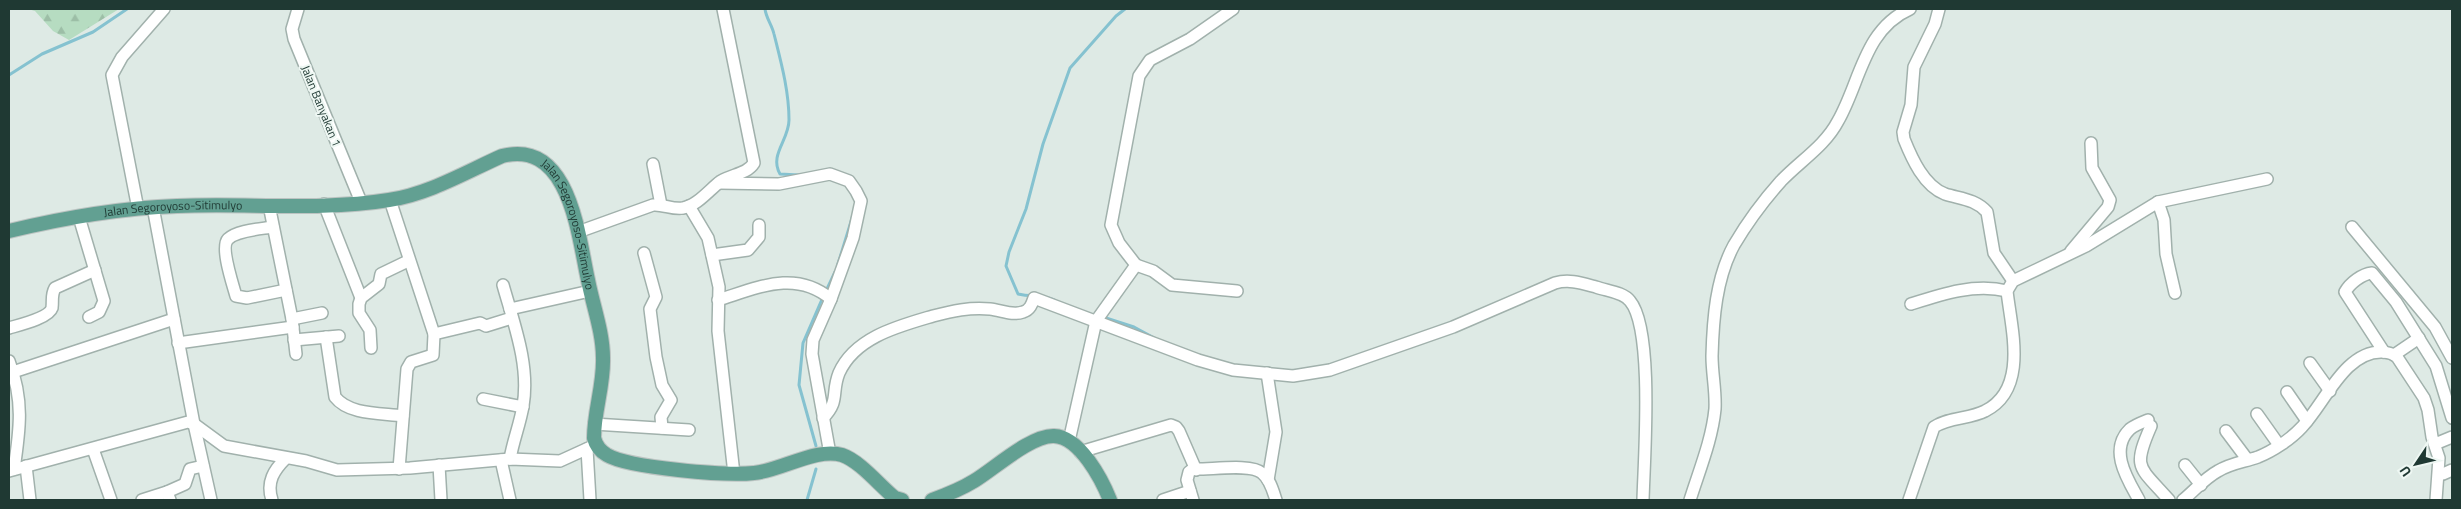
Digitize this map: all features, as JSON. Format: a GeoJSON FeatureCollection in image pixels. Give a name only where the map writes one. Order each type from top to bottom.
{"type":"FeatureCollection","features":[{"type":"Feature","properties":{"kind":"main road","name":"Jalan Segoroyoso-Sitimulyo"},"geometry":{"type":"LineString","coordinates":[[9,231],[79,217],[153,207],[324,204],[390,200],[428,189],[502,156],[522,155],[538,160],[555,174],[568,194],[602,342],[603,359],[591,447]]}},
{"type":"Feature","properties":{"kind":"main road"},"geometry":{"type":"LineString","coordinates":[[932,500],[972,482],[1028,445],[1044,437],[1055,436],[1069,441],[1080,452],[1099,475],[1110,500]]}},
{"type":"Feature","properties":{"kind":"main road"},"geometry":{"type":"LineString","coordinates":[[591,447],[622,461],[693,471],[734,474],[773,470],[830,454],[842,455],[853,461],[879,486],[902,500]]}},
{"type":"Feature","properties":{"kind":"street"},"geometry":{"type":"LineString","coordinates":[[138,209],[112,75],[119,61],[164,9]]}},
{"type":"Feature","properties":{"kind":"street","name":"Jalan Banyakan 1"},"geometry":{"type":"LineString","coordinates":[[298,9],[292,29],[294,39],[361,202]]}},
{"type":"Feature","properties":{"kind":"street"},"geometry":{"type":"LineString","coordinates":[[578,232],[652,205],[674,208],[689,206],[728,176],[751,168],[755,157],[723,9]]}},
{"type":"Feature","properties":{"kind":"street"},"geometry":{"type":"LineString","coordinates":[[1233,9],[1190,40],[1150,60],[1143,67],[1138,76],[1111,225],[1119,242],[1136,265],[1153,271],[1172,285],[1237,291]]}},
{"type":"Feature","properties":{"kind":"street"},"geometry":{"type":"LineString","coordinates":[[1690,500],[1708,442],[1715,410],[1712,357],[1717,293],[1721,277],[1734,246],[1782,181],[1832,131],[1840,119],[1861,62],[1887,25],[1910,9]]}},
{"type":"Feature","properties":{"kind":"street"},"geometry":{"type":"LineString","coordinates":[[1909,500],[1934,426],[1984,412],[1992,407],[2007,389],[2013,376],[2014,363],[2010,286],[1994,253],[1987,212],[1974,201],[1946,194],[1930,184],[1904,139],[1903,132],[1911,105],[1914,67],[1935,24],[1940,9]]}},
{"type":"Feature","properties":{"kind":"street"},"geometry":{"type":"LineString","coordinates":[[2069,254],[2108,207],[2110,200],[2092,168],[2091,143]]}},
{"type":"Feature","properties":{"kind":"street"},"geometry":{"type":"LineString","coordinates":[[653,164],[661,205]]}},
{"type":"Feature","properties":{"kind":"street"},"geometry":{"type":"LineString","coordinates":[[719,183],[779,184],[830,174],[849,181],[861,201],[860,213],[853,238],[826,295],[813,340],[812,354],[830,454]]}},
{"type":"Feature","properties":{"kind":"street"},"geometry":{"type":"LineString","coordinates":[[1911,304],[1958,289],[2010,286],[2092,242],[2158,202],[2267,179]]}},
{"type":"Feature","properties":{"kind":"street"},"geometry":{"type":"LineString","coordinates":[[390,200],[408,261],[434,334],[433,355],[414,360],[408,365],[399,469]]}},
{"type":"Feature","properties":{"kind":"street"},"geometry":{"type":"LineString","coordinates":[[2158,202],[2164,220],[2166,254],[2175,293]]}},
{"type":"Feature","properties":{"kind":"street"},"geometry":{"type":"LineString","coordinates":[[324,204],[361,298],[359,312],[370,330],[371,348]]}},
{"type":"Feature","properties":{"kind":"street"},"geometry":{"type":"LineString","coordinates":[[269,205],[293,323],[296,354]]}},
{"type":"Feature","properties":{"kind":"street"},"geometry":{"type":"LineString","coordinates":[[689,206],[706,235],[719,287],[718,331],[734,474]]}},
{"type":"Feature","properties":{"kind":"street"},"geometry":{"type":"LineString","coordinates":[[153,207],[194,424],[211,500]]}},
{"type":"Feature","properties":{"kind":"street"},"geometry":{"type":"LineString","coordinates":[[79,217],[104,301],[98,312],[89,318]]}},
{"type":"Feature","properties":{"kind":"street"},"geometry":{"type":"LineString","coordinates":[[712,256],[748,250],[759,237],[759,225]]}},
{"type":"Feature","properties":{"kind":"street"},"geometry":{"type":"LineString","coordinates":[[2352,226],[2435,327],[2452,358]]}},
{"type":"Feature","properties":{"kind":"street"},"geometry":{"type":"LineString","coordinates":[[273,227],[240,234],[228,239],[225,244],[226,257],[236,296],[247,298],[286,290]]}},
{"type":"Feature","properties":{"kind":"street"},"geometry":{"type":"LineString","coordinates":[[644,253],[656,297],[650,308],[656,357],[662,385],[671,400],[661,417],[662,428]]}},
{"type":"Feature","properties":{"kind":"street"},"geometry":{"type":"LineString","coordinates":[[361,298],[379,284],[381,274],[408,261]]}},
{"type":"Feature","properties":{"kind":"street"},"geometry":{"type":"LineString","coordinates":[[1069,441],[1096,321],[1136,265]]}},
{"type":"Feature","properties":{"kind":"street"},"geometry":{"type":"LineString","coordinates":[[9,328],[46,316],[52,306],[52,294],[55,288],[96,270]]}},
{"type":"Feature","properties":{"kind":"street"},"geometry":{"type":"LineString","coordinates":[[2436,500],[2436,479],[2440,462],[2426,402],[2345,292],[2349,285],[2367,273],[2372,273],[2382,283],[2436,366],[2452,418]]}},
{"type":"Feature","properties":{"kind":"street"},"geometry":{"type":"LineString","coordinates":[[823,418],[834,404],[839,372],[865,343],[891,329],[963,309],[990,309],[1020,313],[1026,312],[1032,305],[1034,298],[1198,360],[1233,370],[1293,376],[1330,370],[1453,327],[1563,281],[1580,283],[1624,296],[1635,309],[1639,318],[1644,356],[1643,500]]}},
{"type":"Feature","properties":{"kind":"street"},"geometry":{"type":"LineString","coordinates":[[718,300],[782,282],[807,285],[826,295]]}},
{"type":"Feature","properties":{"kind":"street"},"geometry":{"type":"LineString","coordinates":[[503,286],[521,348],[524,390],[523,407],[505,459],[510,500]]}},
{"type":"Feature","properties":{"kind":"street"},"geometry":{"type":"LineString","coordinates":[[434,334],[480,323],[486,326],[511,313],[590,292]]}},
{"type":"Feature","properties":{"kind":"street"},"geometry":{"type":"LineString","coordinates":[[178,343],[293,323],[322,313]]}},
{"type":"Feature","properties":{"kind":"street"},"geometry":{"type":"LineString","coordinates":[[13,372],[174,319]]}},
{"type":"Feature","properties":{"kind":"street"},"geometry":{"type":"LineString","coordinates":[[294,340],[339,336]]}},
{"type":"Feature","properties":{"kind":"street"},"geometry":{"type":"LineString","coordinates":[[326,338],[334,398],[351,408],[403,416]]}},
{"type":"Feature","properties":{"kind":"street"},"geometry":{"type":"LineString","coordinates":[[2183,500],[2217,471],[2247,459],[2261,456],[2294,434],[2307,421],[2353,361],[2367,355],[2389,353],[2419,338]]}},
{"type":"Feature","properties":{"kind":"street"},"geometry":{"type":"LineString","coordinates":[[9,361],[13,372],[21,416],[16,469],[30,500]]}},
{"type":"Feature","properties":{"kind":"street"},"geometry":{"type":"LineString","coordinates":[[2310,363],[2330,392]]}},
{"type":"Feature","properties":{"kind":"street"},"geometry":{"type":"LineString","coordinates":[[1267,373],[1276,432],[1268,480]]}},
{"type":"Feature","properties":{"kind":"street"},"geometry":{"type":"LineString","coordinates":[[2287,392],[2307,421]]}},
{"type":"Feature","properties":{"kind":"street"},"geometry":{"type":"LineString","coordinates":[[483,399],[523,407]]}},
{"type":"Feature","properties":{"kind":"street"},"geometry":{"type":"LineString","coordinates":[[2257,414],[2279,445]]}},
{"type":"Feature","properties":{"kind":"street"},"geometry":{"type":"LineString","coordinates":[[16,469],[183,423],[194,424],[224,446],[337,470],[399,469],[505,459],[560,461],[591,447],[590,500]]}},
{"type":"Feature","properties":{"kind":"street"},"geometry":{"type":"LineString","coordinates":[[2139,500],[2124,470],[2120,450],[2131,428],[2149,423],[2140,452],[2140,465],[2169,500]]}},
{"type":"Feature","properties":{"kind":"street"},"geometry":{"type":"LineString","coordinates":[[594,424],[688,430]]}},
{"type":"Feature","properties":{"kind":"street"},"geometry":{"type":"LineString","coordinates":[[1080,452],[1171,425],[1179,431],[1196,470]]}},
{"type":"Feature","properties":{"kind":"street"},"geometry":{"type":"LineString","coordinates":[[2226,431],[2247,459]]}},
{"type":"Feature","properties":{"kind":"street"},"geometry":{"type":"LineString","coordinates":[[2435,444],[2452,437]]}},
{"type":"Feature","properties":{"kind":"street"},"geometry":{"type":"LineString","coordinates":[[93,449],[111,500]]}},
{"type":"Feature","properties":{"kind":"street"},"geometry":{"type":"LineString","coordinates":[[272,500],[269,483],[274,469],[286,458]]}},
{"type":"Feature","properties":{"kind":"street"},"geometry":{"type":"LineString","coordinates":[[2184,465],[2201,485]]}},
{"type":"Feature","properties":{"kind":"street"},"geometry":{"type":"LineString","coordinates":[[142,500],[168,496],[185,484],[190,470],[203,466]]}},
{"type":"Feature","properties":{"kind":"street"},"geometry":{"type":"LineString","coordinates":[[439,466],[441,500]]}},
{"type":"Feature","properties":{"kind":"street"},"geometry":{"type":"LineString","coordinates":[[1163,500],[1192,495],[1187,476],[1189,472],[1196,470],[1251,468],[1263,473],[1276,500]]}},
{"type":"Feature","properties":{"kind":"green space"},"geometry":{"type":"Polygon","coordinates":[[[28,9],[119,9],[69,40],[53,31],[35,11],[28,9]]]}},
{"type":"Feature","properties":{"kind":"waterway"},"geometry":{"type":"LineString","coordinates":[[9,75],[42,54],[93,32],[127,9]]}},
{"type":"Feature","properties":{"kind":"waterway"},"geometry":{"type":"LineString","coordinates":[[765,9],[779,55],[789,109],[788,127],[778,154],[777,167],[780,174],[799,175]]}},
{"type":"Feature","properties":{"kind":"waterway"},"geometry":{"type":"LineString","coordinates":[[1054,300],[1018,294],[1006,266],[1009,252],[1026,209],[1043,144],[1070,68],[1116,16],[1125,9]]}},
{"type":"Feature","properties":{"kind":"waterway"},"geometry":{"type":"LineString","coordinates":[[838,264],[853,215]]}},
{"type":"Feature","properties":{"kind":"waterway"},"geometry":{"type":"LineString","coordinates":[[826,291],[835,272]]}},
{"type":"Feature","properties":{"kind":"waterway"},"geometry":{"type":"LineString","coordinates":[[816,446],[799,385],[803,343],[823,297]]}},
{"type":"Feature","properties":{"kind":"waterway"},"geometry":{"type":"LineString","coordinates":[[1106,318],[1134,327],[1158,340]]}},
{"type":"Feature","properties":{"kind":"waterway"},"geometry":{"type":"LineString","coordinates":[[807,500],[816,469]]}}]}
